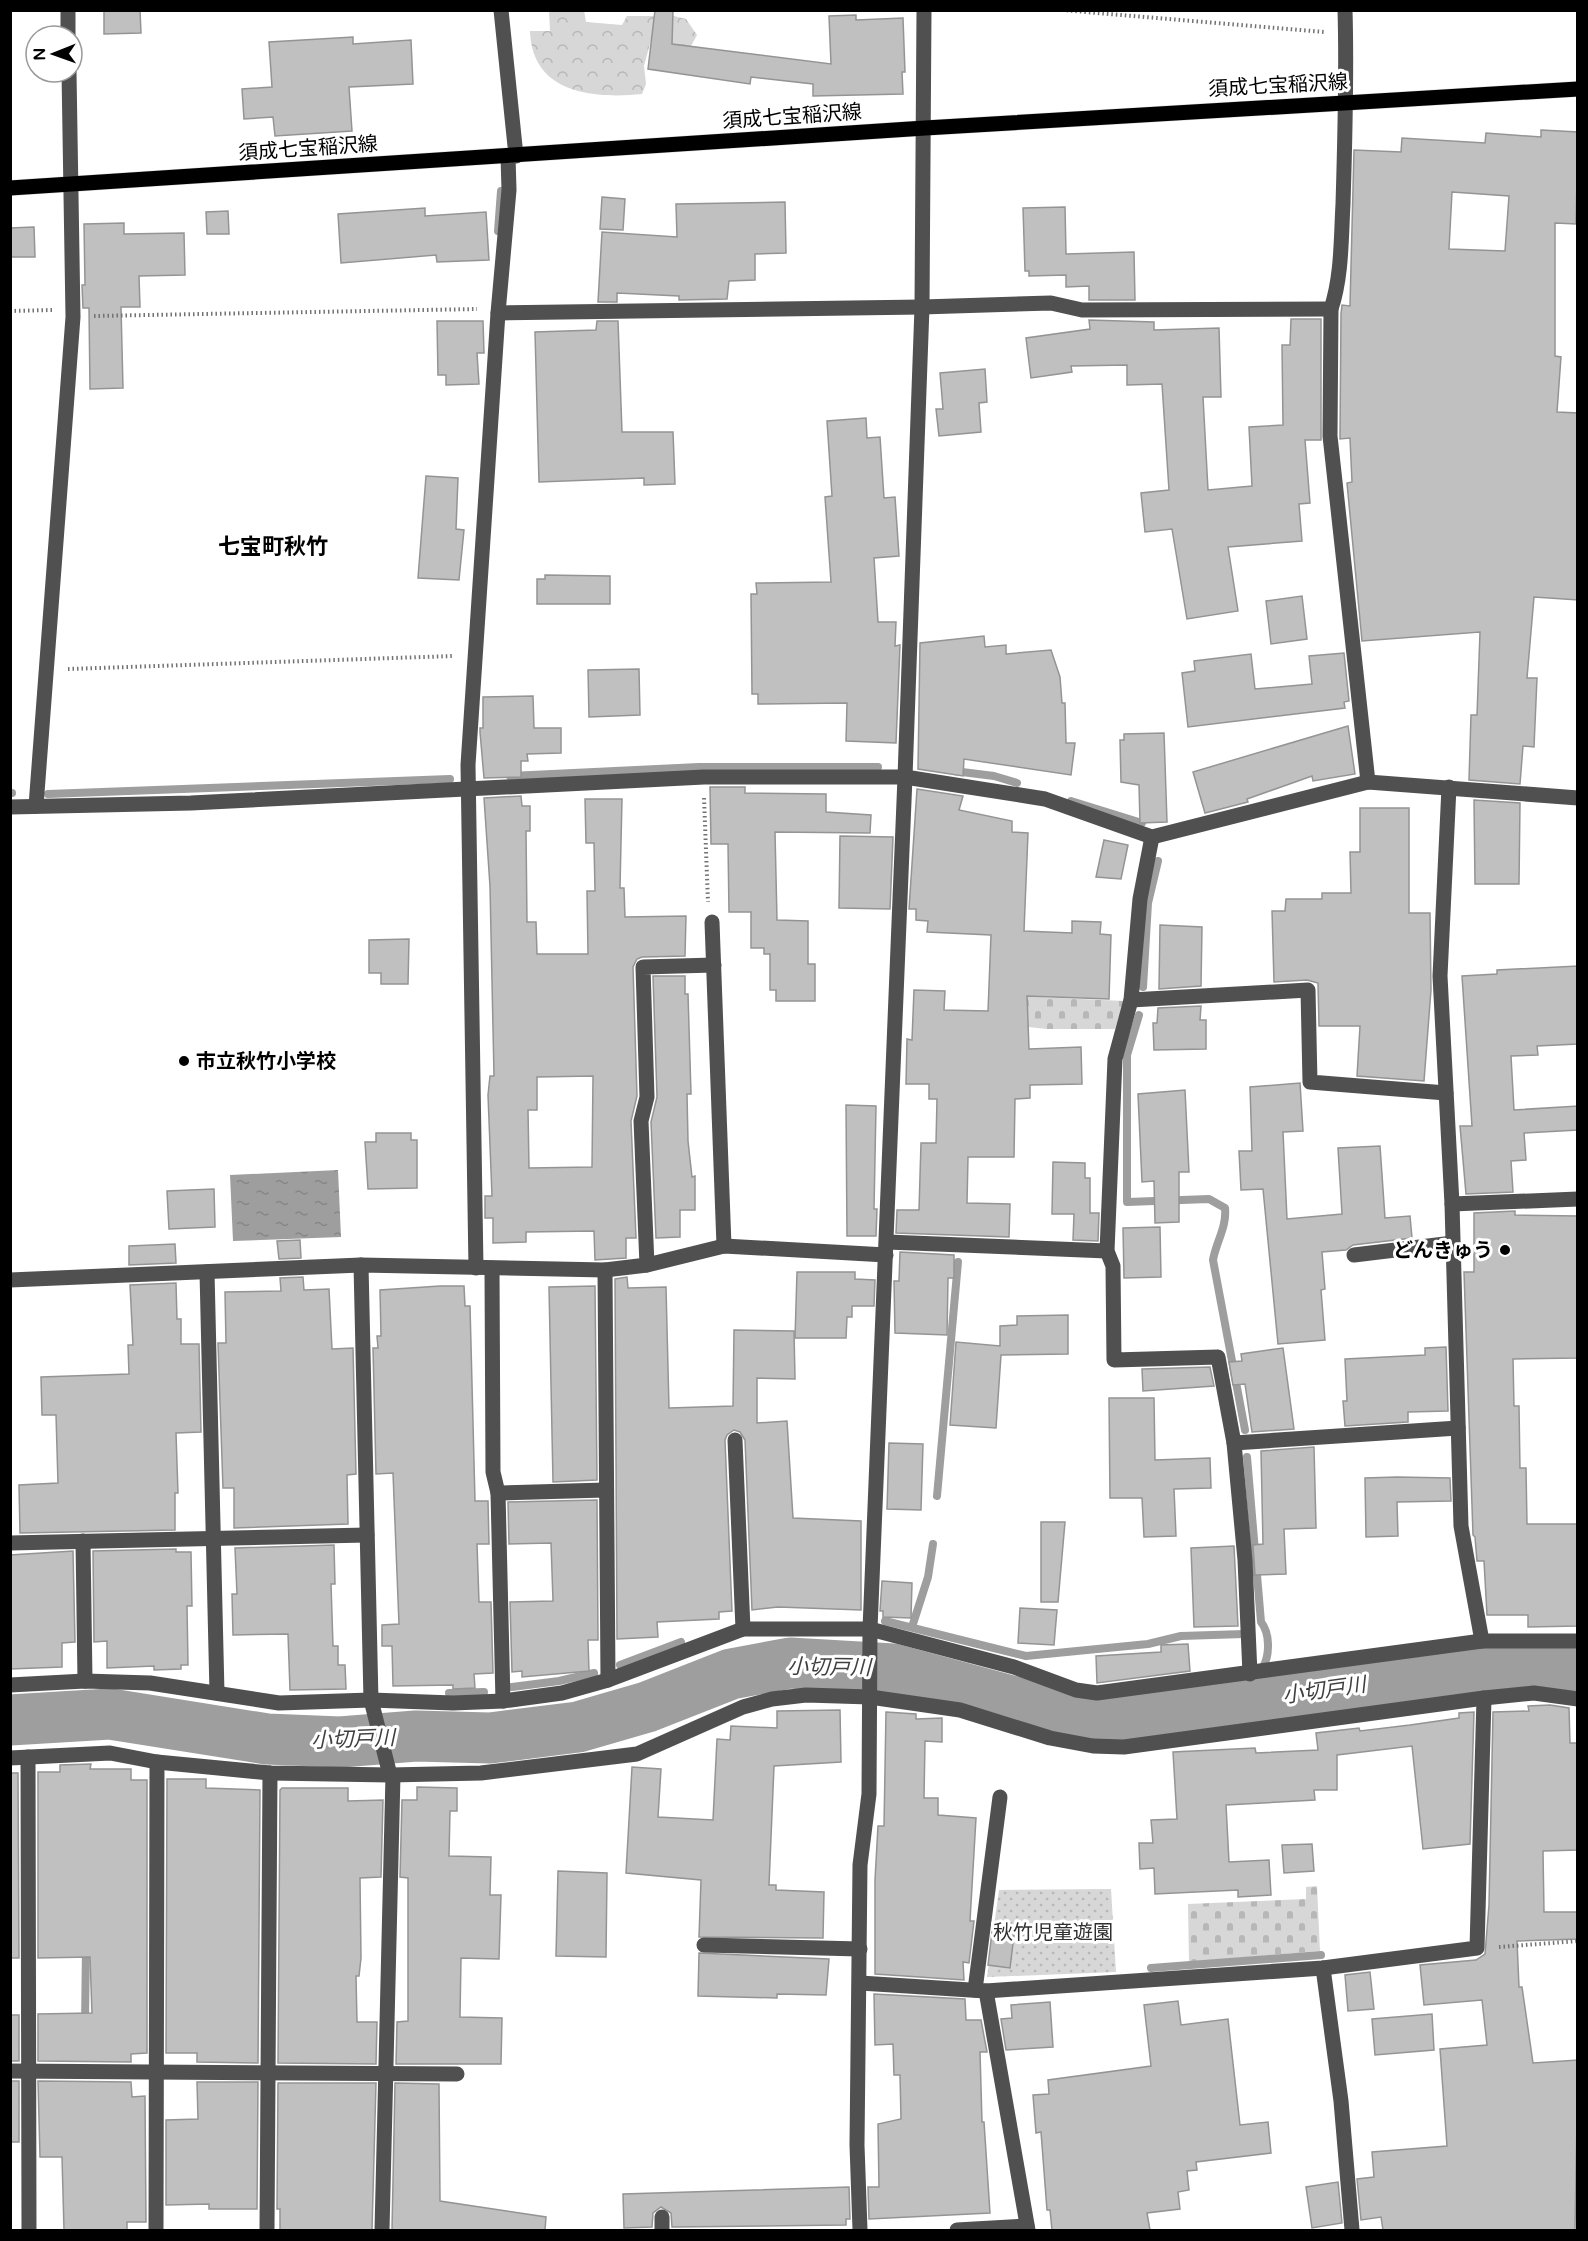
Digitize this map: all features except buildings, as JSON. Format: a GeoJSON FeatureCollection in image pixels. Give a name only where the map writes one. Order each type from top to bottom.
{"type":"FeatureCollection","features":[{"type":"Feature","properties":{"kind":"main road","name":"須成七宝稲沢線"},"geometry":{"type":"LineString","coordinates":[[10,188],[925,128],[1578,89]]}},
{"type":"Feature","properties":{"kind":"street"},"geometry":{"type":"LineString","coordinates":[[501,10],[512,156],[498,310],[468,790],[484,1268],[493,1472],[498,1493],[503,1701]]}},
{"type":"Feature","properties":{"kind":"street"},"geometry":{"type":"LineString","coordinates":[[860,2230],[857,2145],[860,1864],[869,1794],[870,1634],[887,1249],[922,307],[924,10]]}},
{"type":"Feature","properties":{"kind":"street"},"geometry":{"type":"LineString","coordinates":[[1345,10],[1347,102],[1341,244],[1336,294],[1331,309],[1330,436],[1368,782]]}},
{"type":"Feature","properties":{"kind":"street"},"geometry":{"type":"LineString","coordinates":[[36,806],[73,313],[69,84]]}},
{"type":"Feature","properties":{"kind":"street"},"geometry":{"type":"LineString","coordinates":[[498,310],[922,307],[1051,303],[1082,310],[1331,309]]}},
{"type":"Feature","properties":{"kind":"street"},"geometry":{"type":"LineString","coordinates":[[10,807],[191,803],[704,777],[905,777],[1045,799],[1152,837],[1368,782],[1578,798]]}},
{"type":"Feature","properties":{"kind":"street"},"geometry":{"type":"LineString","coordinates":[[1449,787],[1440,976],[1452,1204],[1461,1526],[1482,1641]]}},
{"type":"Feature","properties":{"kind":"street"},"geometry":{"type":"LineString","coordinates":[[1152,837],[1140,898],[1131,1000],[1115,1059],[1107,1251],[1113,1266],[1114,1360],[1218,1357],[1234,1443],[1245,1560],[1250,1674]]}},
{"type":"Feature","properties":{"kind":"street"},"geometry":{"type":"LineString","coordinates":[[712,922],[724,1246]]}},
{"type":"Feature","properties":{"kind":"street"},"geometry":{"type":"LineString","coordinates":[[647,1264],[641,1121],[647,1097],[643,967],[714,965]]}},
{"type":"Feature","properties":{"kind":"street"},"geometry":{"type":"LineString","coordinates":[[1131,1000],[1308,990],[1310,1082],[1446,1093]]}},
{"type":"Feature","properties":{"kind":"street"},"geometry":{"type":"LineString","coordinates":[[1452,1204],[1578,1199]]}},
{"type":"Feature","properties":{"kind":"street"},"geometry":{"type":"LineString","coordinates":[[1354,1255],[1453,1243]]}},
{"type":"Feature","properties":{"kind":"street"},"geometry":{"type":"LineString","coordinates":[[10,1280],[361,1265],[605,1270],[647,1264],[724,1246],[1107,1251]]}},
{"type":"Feature","properties":{"kind":"street"},"geometry":{"type":"LineString","coordinates":[[361,1265],[373,1707],[391,1773],[382,2230]]}},
{"type":"Feature","properties":{"kind":"street"},"geometry":{"type":"LineString","coordinates":[[605,1270],[608,1680]]}},
{"type":"Feature","properties":{"kind":"street"},"geometry":{"type":"LineString","coordinates":[[207,1272],[217,1693]]}},
{"type":"Feature","properties":{"kind":"street"},"geometry":{"type":"LineString","coordinates":[[1234,1443],[1458,1428]]}},
{"type":"Feature","properties":{"kind":"street"},"geometry":{"type":"LineString","coordinates":[[735,1440],[743,1629]]}},
{"type":"Feature","properties":{"kind":"street"},"geometry":{"type":"LineString","coordinates":[[498,1493],[605,1490]]}},
{"type":"Feature","properties":{"kind":"street"},"geometry":{"type":"LineString","coordinates":[[10,1543],[367,1535]]}},
{"type":"Feature","properties":{"kind":"street"},"geometry":{"type":"LineString","coordinates":[[82,1541],[85,1681]]}},
{"type":"Feature","properties":{"kind":"street"},"geometry":{"type":"LineString","coordinates":[[10,1685],[85,1681],[150,1683],[279,1703],[373,1707],[503,1701],[562,1693],[608,1680],[743,1629],[870,1634],[1014,1667],[1076,1690],[1097,1693],[1482,1641],[1578,1641]]}},
{"type":"Feature","properties":{"kind":"street"},"geometry":{"type":"LineString","coordinates":[[10,1758],[110,1753],[157,1762],[270,1773],[481,1773],[637,1754],[743,1707],[772,1699],[806,1695],[870,1694],[960,1710],[1050,1738],[1093,1746],[1124,1747],[1484,1698],[1534,1693],[1578,1699]]}},
{"type":"Feature","properties":{"kind":"street"},"geometry":{"type":"LineString","coordinates":[[860,1983],[980,1990],[1323,1968],[1477,1948],[1484,1698]]}},
{"type":"Feature","properties":{"kind":"street"},"geometry":{"type":"LineString","coordinates":[[28,1757],[29,2230]]}},
{"type":"Feature","properties":{"kind":"street"},"geometry":{"type":"LineString","coordinates":[[156,2230],[157,1762]]}},
{"type":"Feature","properties":{"kind":"street"},"geometry":{"type":"LineString","coordinates":[[267,2230],[270,1773]]}},
{"type":"Feature","properties":{"kind":"street"},"geometry":{"type":"LineString","coordinates":[[957,2230],[1028,2228],[980,1990],[1000,1797]]}},
{"type":"Feature","properties":{"kind":"street"},"geometry":{"type":"LineString","coordinates":[[704,1945],[860,1949]]}},
{"type":"Feature","properties":{"kind":"street"},"geometry":{"type":"LineString","coordinates":[[1323,1968],[1341,2101],[1352,2230]]}},
{"type":"Feature","properties":{"kind":"street"},"geometry":{"type":"LineString","coordinates":[[10,2072],[457,2074]]}},
{"type":"Feature","properties":{"kind":"path"},"geometry":{"type":"LineString","coordinates":[[1062,10],[1345,33]]}},
{"type":"Feature","properties":{"kind":"path"},"geometry":{"type":"LineString","coordinates":[[10,311],[73,313],[498,310]]}},
{"type":"Feature","properties":{"kind":"path"},"geometry":{"type":"LineString","coordinates":[[46,670],[475,655]]}},
{"type":"Feature","properties":{"kind":"path"},"geometry":{"type":"LineString","coordinates":[[704,777],[708,909],[712,922]]}},
{"type":"Feature","properties":{"kind":"path"},"geometry":{"type":"LineString","coordinates":[[1477,1948],[1578,1941]]}},
{"type":"Feature","properties":{"kind":"green space"},"geometry":{"type":"Polygon","coordinates":[[[584,10],[586,22],[622,25],[627,16],[674,16],[686,19],[697,35],[691,46],[685,48],[651,40],[644,66],[646,84],[642,94],[585,93],[568,88],[541,68],[533,52],[530,31],[550,31],[549,11],[584,10]]]}},
{"type":"Feature","properties":{"kind":"green space"},"geometry":{"type":"Polygon","coordinates":[[[993,995],[1124,1001],[1115,1029],[1046,1029],[994,1023],[993,995]]]}},
{"type":"Feature","properties":{"kind":"green space"},"geometry":{"type":"Polygon","coordinates":[[[1317,1886],[1320,1951],[1189,1962],[1188,1904],[1306,1899],[1306,1887],[1317,1886]]]}},
{"type":"Feature","properties":{"kind":"green space","name":"秋竹児童遊園"},"geometry":{"type":"Polygon","coordinates":[[[1111,1889],[1116,1972],[987,1977],[999,1890],[1111,1889]]]}},
{"type":"Feature","properties":{"kind":"water"},"geometry":{"type":"Polygon","coordinates":[[[338,1170],[341,1237],[233,1241],[230,1175],[338,1170]]]}},
{"type":"Feature","properties":{"kind":"waterway"},"geometry":{"type":"LineString","coordinates":[[498,231],[501,191]]}},
{"type":"Feature","properties":{"kind":"waterway"},"geometry":{"type":"LineString","coordinates":[[510,776],[699,767],[878,767]]}},
{"type":"Feature","properties":{"kind":"waterway"},"geometry":{"type":"LineString","coordinates":[[954,771],[994,776],[1017,783]]}},
{"type":"Feature","properties":{"kind":"waterway"},"geometry":{"type":"LineString","coordinates":[[48,794],[450,779]]}},
{"type":"Feature","properties":{"kind":"waterway"},"geometry":{"type":"LineString","coordinates":[[1071,801],[1142,823]]}},
{"type":"Feature","properties":{"kind":"waterway"},"geometry":{"type":"LineString","coordinates":[[1143,987],[1148,903],[1158,861]]}},
{"type":"Feature","properties":{"kind":"waterway"},"geometry":{"type":"LineString","coordinates":[[1139,1015],[1127,1055],[1127,1202],[1209,1199],[1225,1208],[1223,1228],[1213,1260],[1245,1430]]}},
{"type":"Feature","properties":{"kind":"waterway"},"geometry":{"type":"LineString","coordinates":[[937,1496],[958,1262]]}},
{"type":"Feature","properties":{"kind":"waterway"},"geometry":{"type":"LineString","coordinates":[[1247,1457],[1261,1622],[1268,1644],[1263,1667]]}},
{"type":"Feature","properties":{"kind":"waterway"},"geometry":{"type":"LineString","coordinates":[[912,1627],[928,1577],[933,1544]]}},
{"type":"Feature","properties":{"kind":"waterway"},"geometry":{"type":"LineString","coordinates":[[885,1621],[1026,1656],[1148,1644],[1181,1636],[1244,1634]]}},
{"type":"Feature","properties":{"kind":"waterway"},"geometry":{"type":"LineString","coordinates":[[620,1665],[681,1642]]}},
{"type":"Feature","properties":{"kind":"waterway","name":"小切戸川"},"geometry":{"type":"LineString","coordinates":[[10,1720],[110,1714],[267,1739],[340,1742],[416,1736],[490,1738],[578,1727],[647,1707],[731,1674],[790,1663],[893,1669],[1063,1715],[1125,1720],[1486,1667],[1578,1667]]}},
{"type":"Feature","properties":{"kind":"waterway"},"geometry":{"type":"LineString","coordinates":[[512,1687],[559,1681],[594,1673]]}},
{"type":"Feature","properties":{"kind":"waterway"},"geometry":{"type":"LineString","coordinates":[[1264,1680],[1266,1700]]}},
{"type":"Feature","properties":{"kind":"waterway"},"geometry":{"type":"LineString","coordinates":[[449,1693],[484,1692]]}},
{"type":"Feature","properties":{"kind":"waterway"},"geometry":{"type":"LineString","coordinates":[[85,2024],[86,1947]]}},
{"type":"Feature","properties":{"kind":"waterway"},"geometry":{"type":"LineString","coordinates":[[1151,1968],[1321,1955]]}},
{"type":"Feature","properties":{"kind":"place","name":"市立秋竹小学校"},"geometry":{"type":"Point","coordinates":[184,1061]}},
{"type":"Feature","properties":{"kind":"place","name":"どんきゅう"},"geometry":{"type":"Point","coordinates":[1505,1250]}},
{"type":"Feature","properties":{"kind":"district","name":"七宝町秋竹"},"geometry":{"type":"Point","coordinates":[273,546]}}]}
